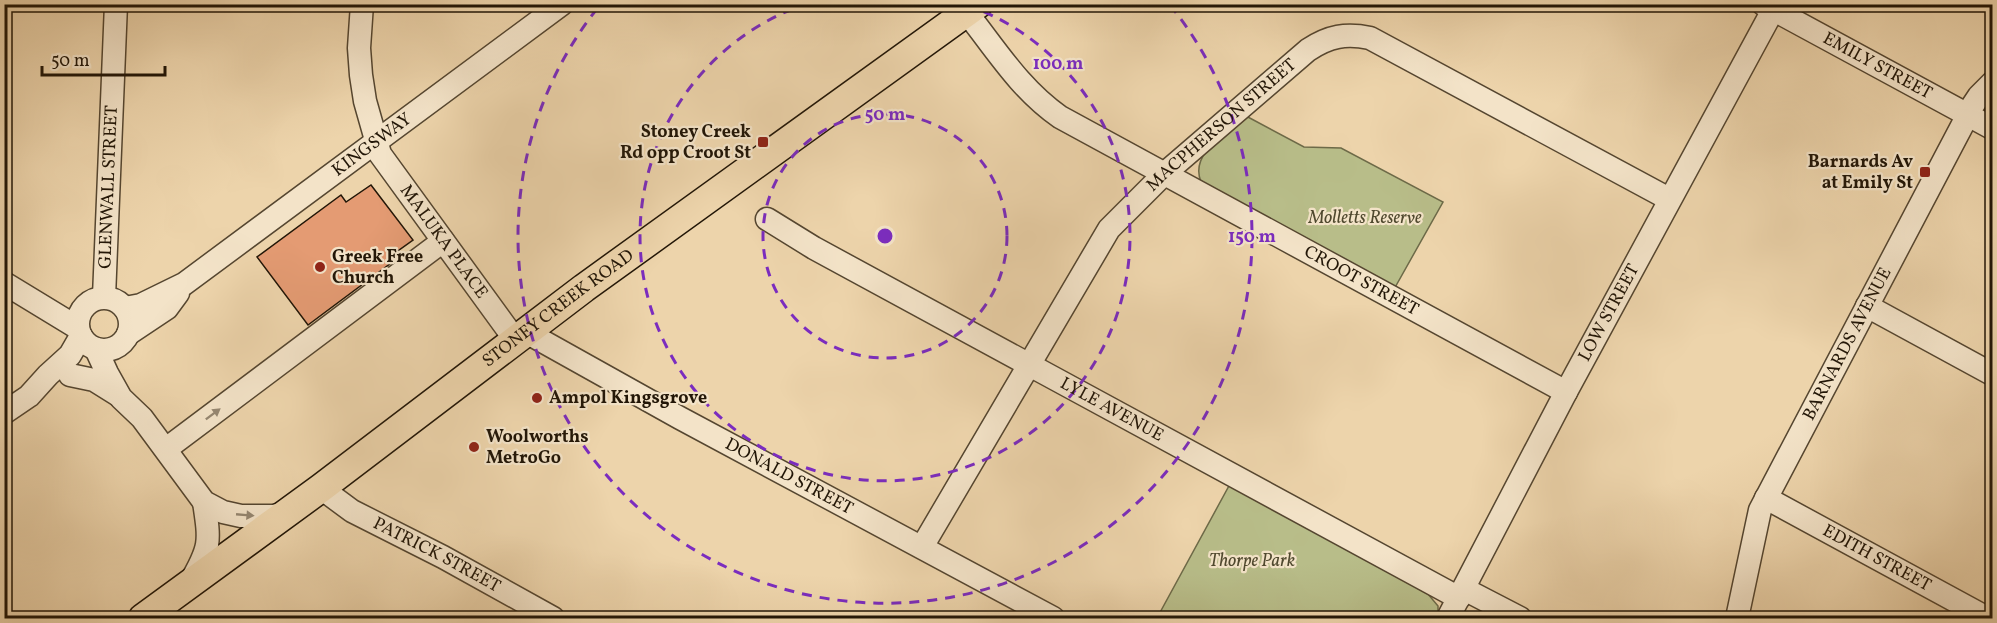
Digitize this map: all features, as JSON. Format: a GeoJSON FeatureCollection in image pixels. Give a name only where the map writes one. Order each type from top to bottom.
{"type":"FeatureCollection","features":[{"type":"Feature","properties":{"kind":"main road","name":"STONEY CREEK ROAD"},"geometry":{"type":"LineString","coordinates":[[143,618],[321,489],[521,336],[972,9]]}},
{"type":"Feature","properties":{"kind":"street","name":"GLENWALL STREET"},"geometry":{"type":"LineString","coordinates":[[104,297],[116,4]]}},
{"type":"Feature","properties":{"kind":"street","name":"MALUKA PLACE"},"geometry":{"type":"LineString","coordinates":[[362,4],[359,48],[361,75],[365,101],[380,154],[443,241],[521,336]]}},
{"type":"Feature","properties":{"kind":"street","name":"KINGSWAY"},"geometry":{"type":"LineString","coordinates":[[125,308],[141,305],[184,284],[562,4]]}},
{"type":"Feature","properties":{"kind":"street","name":"EMILY STREET"},"geometry":{"type":"LineString","coordinates":[[1768,7],[1992,128]]}},
{"type":"Feature","properties":{"kind":"street","name":"LOW STREET"},"geometry":{"type":"LineString","coordinates":[[1448,618],[1768,7]]}},
{"type":"Feature","properties":{"kind":"street","name":"CROOT STREET"},"geometry":{"type":"LineString","coordinates":[[972,9],[1023,86],[1041,104],[1060,117],[1566,392]]}},
{"type":"Feature","properties":{"kind":"street","name":"MACPHERSON STREET"},"geometry":{"type":"LineString","coordinates":[[922,547],[1109,228],[1164,174],[1308,50],[1322,41],[1354,34],[1370,38],[1669,199]]}},
{"type":"Feature","properties":{"kind":"street","name":"BARNARDS AVENUE"},"geometry":{"type":"LineString","coordinates":[[1737,618],[1756,523],[1766,498],[1968,115],[1979,96],[1992,83]]}},
{"type":"Feature","properties":{"kind":"street","name":"LYLE AVENUE"},"geometry":{"type":"LineString","coordinates":[[767,219],[814,248],[1462,593],[1520,618]]}},
{"type":"Feature","properties":{"kind":"street"},"geometry":{"type":"LineString","coordinates":[[166,449],[443,241]]}},
{"type":"Feature","properties":{"kind":"street"},"geometry":{"type":"LineString","coordinates":[[4,283],[49,309],[71,313],[86,334],[121,398]]}},
{"type":"Feature","properties":{"kind":"street","name":"KINGSWAY"},"geometry":{"type":"LineString","coordinates":[[124,339],[168,308],[184,284]]}},
{"type":"Feature","properties":{"kind":"street"},"geometry":{"type":"LineString","coordinates":[[4,413],[29,396],[55,386],[70,375],[86,334],[95,299],[104,297],[119,302],[129,316],[130,325],[124,339],[121,370],[142,418]]}},
{"type":"Feature","properties":{"kind":"street"},"geometry":{"type":"LineString","coordinates":[[1867,306],[1992,374]]}},
{"type":"Feature","properties":{"kind":"street"},"geometry":{"type":"LineString","coordinates":[[86,334],[109,349],[124,339]]}},
{"type":"Feature","properties":{"kind":"street"},"geometry":{"type":"LineString","coordinates":[[29,396],[70,355],[86,334]]}},
{"type":"Feature","properties":{"kind":"street","name":"DONALD STREET"},"geometry":{"type":"LineString","coordinates":[[521,336],[680,418],[1053,618]]}},
{"type":"Feature","properties":{"kind":"street"},"geometry":{"type":"LineString","coordinates":[[70,375],[100,382],[121,398],[142,418],[204,502],[223,512],[241,516],[273,516],[287,513]]}},
{"type":"Feature","properties":{"kind":"street","name":"PATRICK STREET"},"geometry":{"type":"LineString","coordinates":[[321,489],[352,511],[443,557],[553,618]]}},
{"type":"Feature","properties":{"kind":"street","name":"EDITH STREET"},"geometry":{"type":"LineString","coordinates":[[1766,498],[1987,618]]}},
{"type":"Feature","properties":{"kind":"street"},"geometry":{"type":"LineString","coordinates":[[189,585],[203,558],[208,542],[204,502]]}},
{"type":"Feature","properties":{"kind":"green space","name":"Molletts Reserve"},"geometry":{"type":"Polygon","coordinates":[[[1246,116],[1304,147],[1341,148],[1443,202],[1393,291],[1201,182],[1200,162],[1205,153],[1212,144],[1246,116]]]}},
{"type":"Feature","properties":{"kind":"green space","name":"Thorpe Park"},"geometry":{"type":"Polygon","coordinates":[[[1230,484],[1428,594],[1438,606],[1438,618],[1157,618],[1230,484]]]}},
{"type":"Feature","properties":{"kind":"building"},"geometry":{"type":"Polygon","coordinates":[[[371,185],[413,240],[388,258],[391,263],[308,325],[257,257],[341,195],[346,202],[371,185]]]}},
{"type":"Feature","properties":{"kind":"place","name":"Stoney Creek Rd opp Croot St"},"geometry":{"type":"Point","coordinates":[763,142]}},
{"type":"Feature","properties":{"kind":"place","name":"Barnards Av at Emily St"},"geometry":{"type":"Point","coordinates":[1925,172]}},
{"type":"Feature","properties":{"kind":"place","name":"Greek Free Church"},"geometry":{"type":"Point","coordinates":[320,267]}},
{"type":"Feature","properties":{"kind":"place","name":"Ampol Kingsgrove"},"geometry":{"type":"Point","coordinates":[537,398]}},
{"type":"Feature","properties":{"kind":"place","name":"Woolworths MetroGo"},"geometry":{"type":"Point","coordinates":[474,447]}}]}
